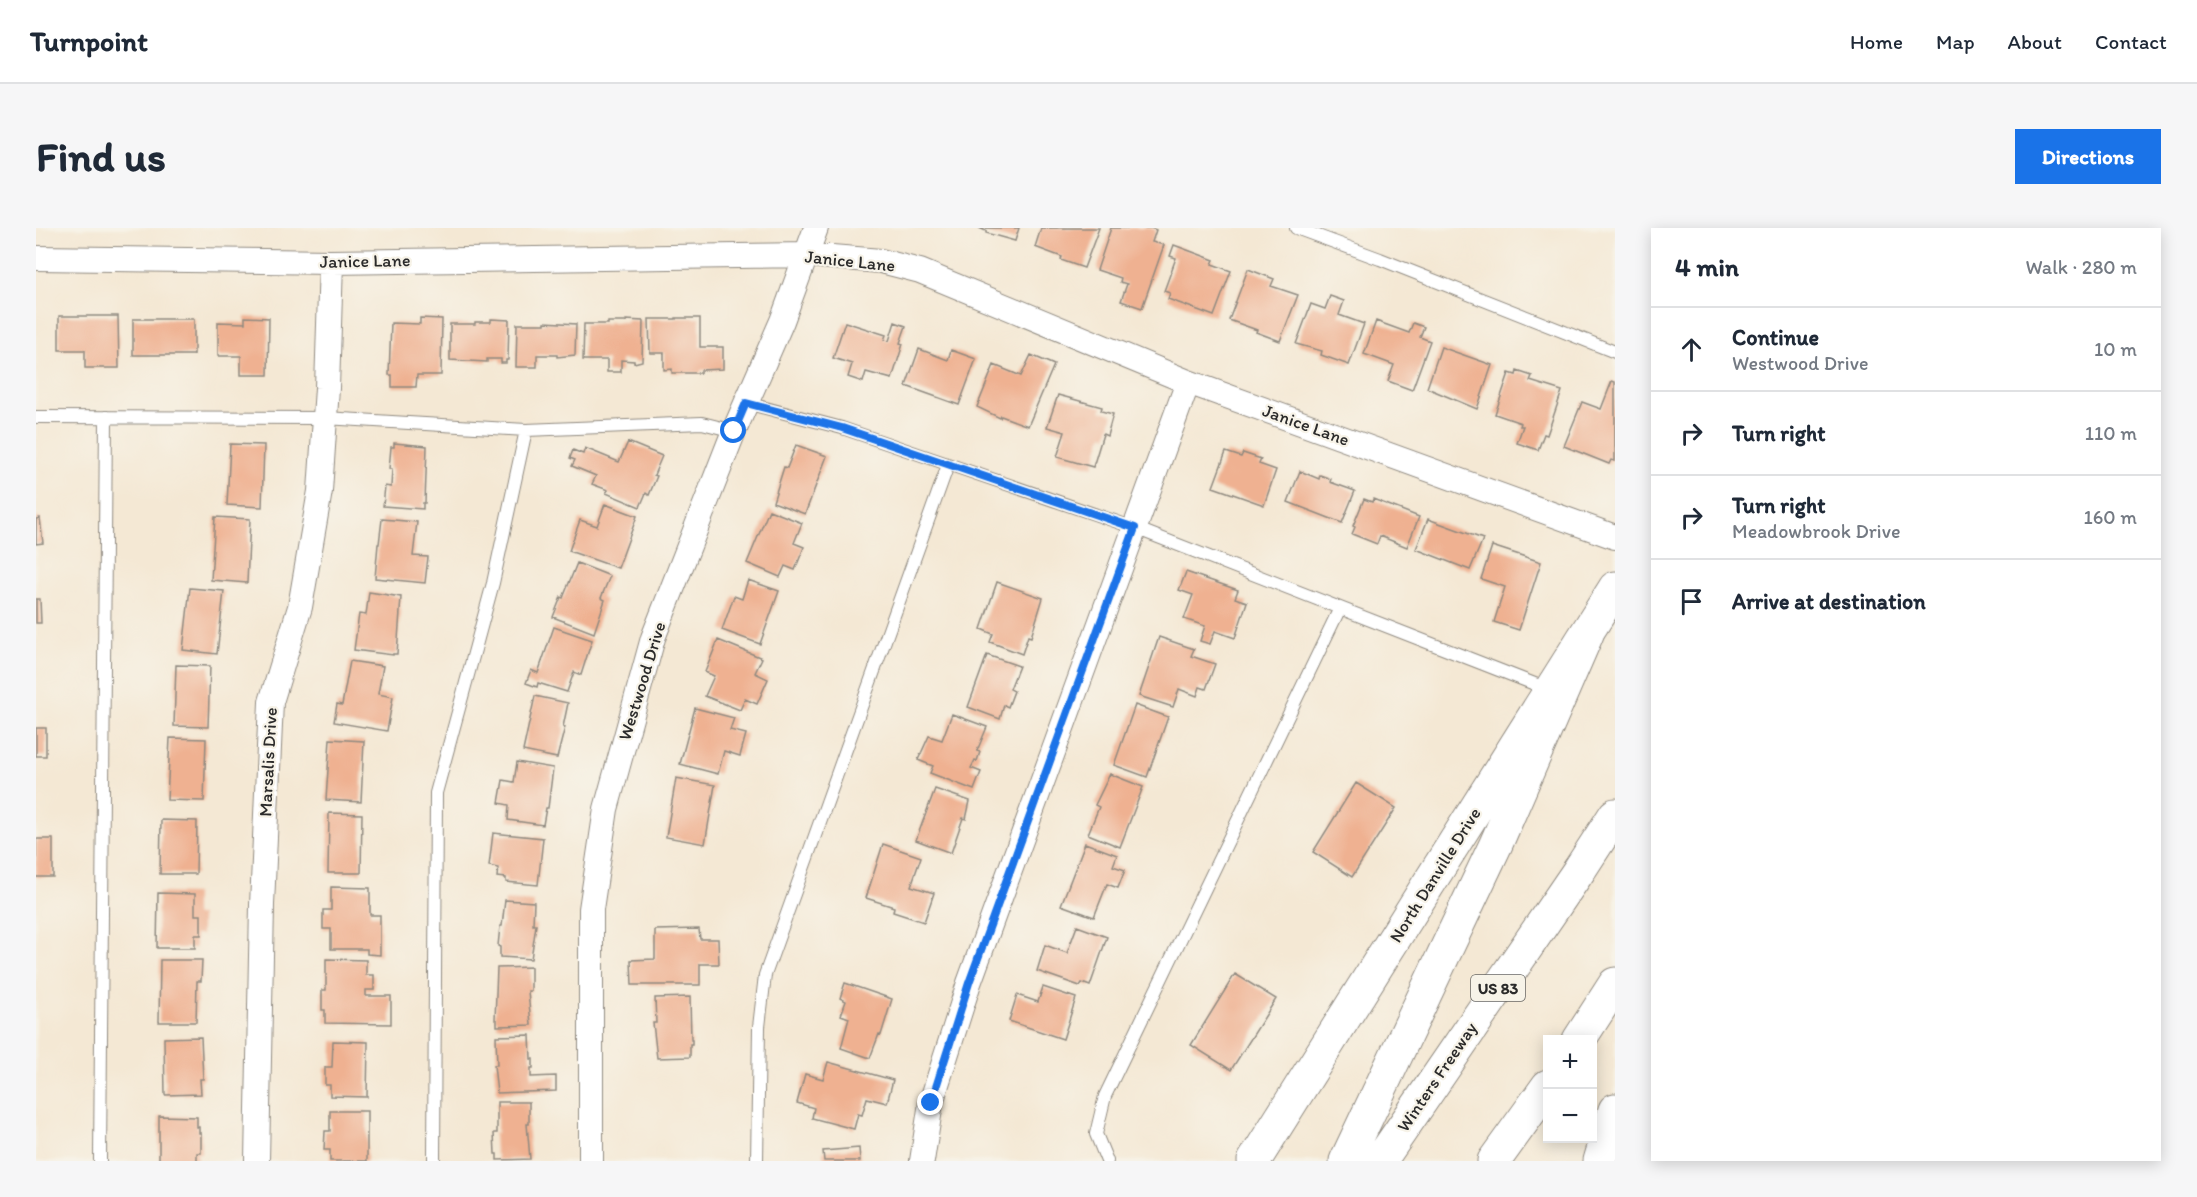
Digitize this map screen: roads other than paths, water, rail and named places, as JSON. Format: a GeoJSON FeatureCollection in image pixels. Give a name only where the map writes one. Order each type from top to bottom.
{"type":"FeatureCollection","features":[{"type":"Feature","properties":{"kind":"main road","name":"North Danville Drive"},"geometry":{"type":"LineString","coordinates":[[1254,1161],[1615,588]]}},
{"type":"Feature","properties":{"kind":"main road"},"geometry":{"type":"LineString","coordinates":[[1346,1161],[1496,844],[1587,634]]}},
{"type":"Feature","properties":{"kind":"main road","name":"Winters Freeway"},"geometry":{"type":"LineString","coordinates":[[1380,1161],[1574,879],[1615,815]]}},
{"type":"Feature","properties":{"kind":"main road"},"geometry":{"type":"LineString","coordinates":[[1583,1035],[1615,984]]}},
{"type":"Feature","properties":{"kind":"main road"},"geometry":{"type":"LineString","coordinates":[[1494,1161],[1546,1089]]}},
{"type":"Feature","properties":{"kind":"main road"},"geometry":{"type":"LineString","coordinates":[[1600,1161],[1615,1110]]}},
{"type":"Feature","properties":{"kind":"street","name":"Westwood Drive"},"geometry":{"type":"LineString","coordinates":[[591,1161],[591,909],[606,809],[653,638],[734,431],[782,321],[816,228]]}},
{"type":"Feature","properties":{"kind":"street","name":"Janice Lane"},"geometry":{"type":"LineString","coordinates":[[36,258],[331,262],[807,255],[881,261],[920,271],[1188,382],[1615,537]]}},
{"type":"Feature","properties":{"kind":"street","name":"Marsalis Drive"},"geometry":{"type":"LineString","coordinates":[[256,1161],[262,905],[271,702],[300,607],[320,491],[331,262]]}},
{"type":"Feature","properties":{"kind":"street"},"geometry":{"type":"LineString","coordinates":[[922,1161],[931,1103],[969,983],[1188,382]]}},
{"type":"Feature","properties":{"kind":"lane"},"geometry":{"type":"LineString","coordinates":[[1296,228],[1615,352]]}},
{"type":"Feature","properties":{"kind":"lane"},"geometry":{"type":"LineString","coordinates":[[746,403],[842,428],[1135,528],[1552,690]]}},
{"type":"Feature","properties":{"kind":"lane"},"geometry":{"type":"LineString","coordinates":[[36,417],[325,418],[526,430],[702,423],[734,431]]}},
{"type":"Feature","properties":{"kind":"lane"},"geometry":{"type":"LineString","coordinates":[[100,1161],[106,417]]}},
{"type":"Feature","properties":{"kind":"lane"},"geometry":{"type":"LineString","coordinates":[[434,1161],[436,793],[493,583],[526,430]]}},
{"type":"Feature","properties":{"kind":"lane"},"geometry":{"type":"LineString","coordinates":[[757,1161],[759,1028],[765,975],[948,465]]}},
{"type":"Feature","properties":{"kind":"lane"},"geometry":{"type":"LineString","coordinates":[[1107,1161],[1096,1134],[1105,1096],[1340,608]]}}]}
